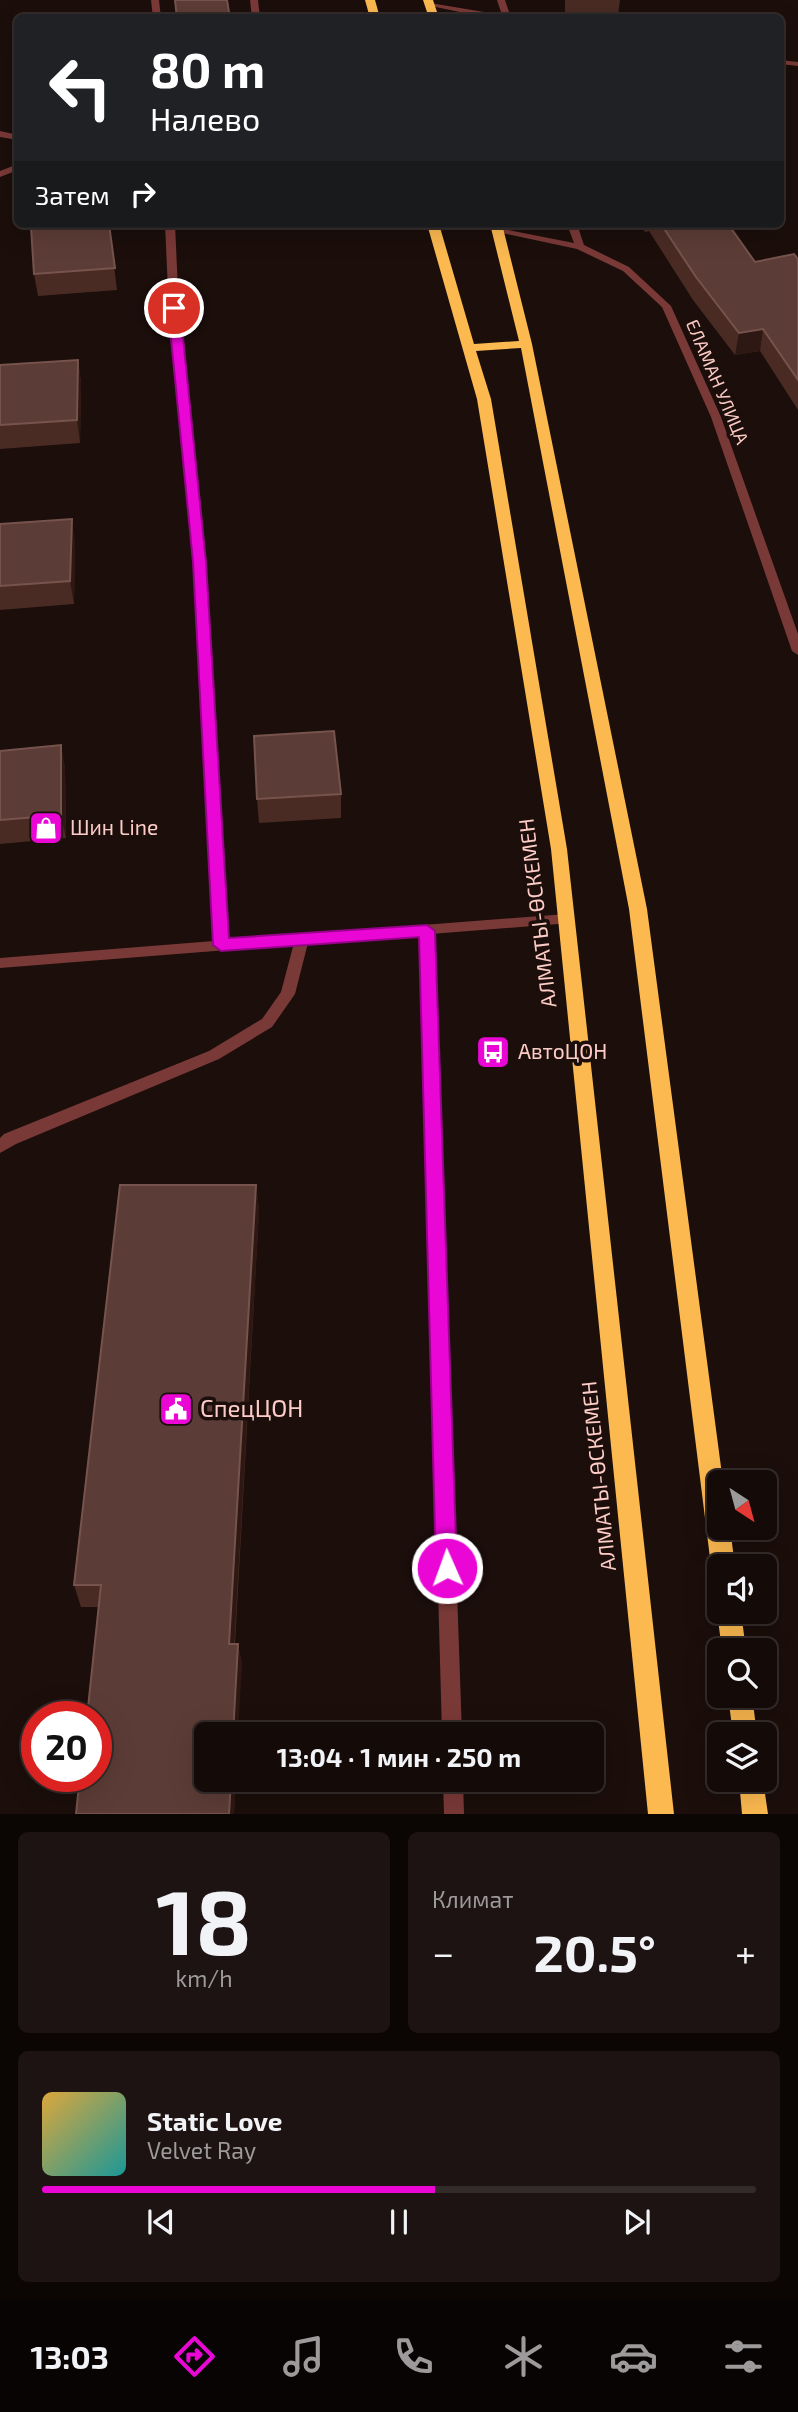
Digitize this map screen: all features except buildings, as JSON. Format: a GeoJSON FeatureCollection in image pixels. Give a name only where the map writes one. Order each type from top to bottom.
{"type":"FeatureCollection","features":[{"type":"Feature","properties":{"kind":"main road","name":"АЛМАТЫ-ӨСКЕМЕН"},"geometry":{"type":"LineString","coordinates":[[434,228],[484,399],[559,849],[661,1814]]}},
{"type":"Feature","properties":{"kind":"main road"},"geometry":{"type":"LineString","coordinates":[[497,228],[527,344],[638,909],[721,1554]]}},
{"type":"Feature","properties":{"kind":"main road"},"geometry":{"type":"LineString","coordinates":[[469,348],[527,344]]}},
{"type":"Feature","properties":{"kind":"main road"},"geometry":{"type":"LineString","coordinates":[[752,1792],[755,1814]]}},
{"type":"Feature","properties":{"kind":"street"},"geometry":{"type":"LineString","coordinates":[[429,3],[485,14]]}},
{"type":"Feature","properties":{"kind":"street"},"geometry":{"type":"LineString","coordinates":[[170,228],[175,335],[200,562],[221,945]]}},
{"type":"Feature","properties":{"kind":"street","name":"ЕЛАМАН УЛИЦА"},"geometry":{"type":"LineString","coordinates":[[501,228],[580,247],[626,269],[666,306],[716,417],[798,651]]}},
{"type":"Feature","properties":{"kind":"street"},"geometry":{"type":"LineString","coordinates":[[573,228],[580,247]]}},
{"type":"Feature","properties":{"kind":"street"},"geometry":{"type":"LineString","coordinates":[[0,963],[566,919]]}},
{"type":"Feature","properties":{"kind":"street"},"geometry":{"type":"LineString","coordinates":[[427,931],[452,1722]]}},
{"type":"Feature","properties":{"kind":"street"},"geometry":{"type":"LineString","coordinates":[[0,1146],[10,1139],[214,1055],[267,1023],[288,994],[302,939]]}},
{"type":"Feature","properties":{"kind":"street"},"geometry":{"type":"LineString","coordinates":[[453,1792],[454,1814]]}},
{"type":"Feature","properties":{"kind":"place","name":"Шин Line"},"geometry":{"type":"Point","coordinates":[46,828]}},
{"type":"Feature","properties":{"kind":"place","name":"АвтоЦОН"},"geometry":{"type":"Point","coordinates":[493,1052]}},
{"type":"Feature","properties":{"kind":"place","name":"СпецЦОН"},"geometry":{"type":"Point","coordinates":[176,1409]}},
{"type":"Feature","properties":{"kind":"route"},"geometry":{"type":"LineString","coordinates":[[174,308],[200,562],[221,945],[427,931],[447,1568]]}}]}
